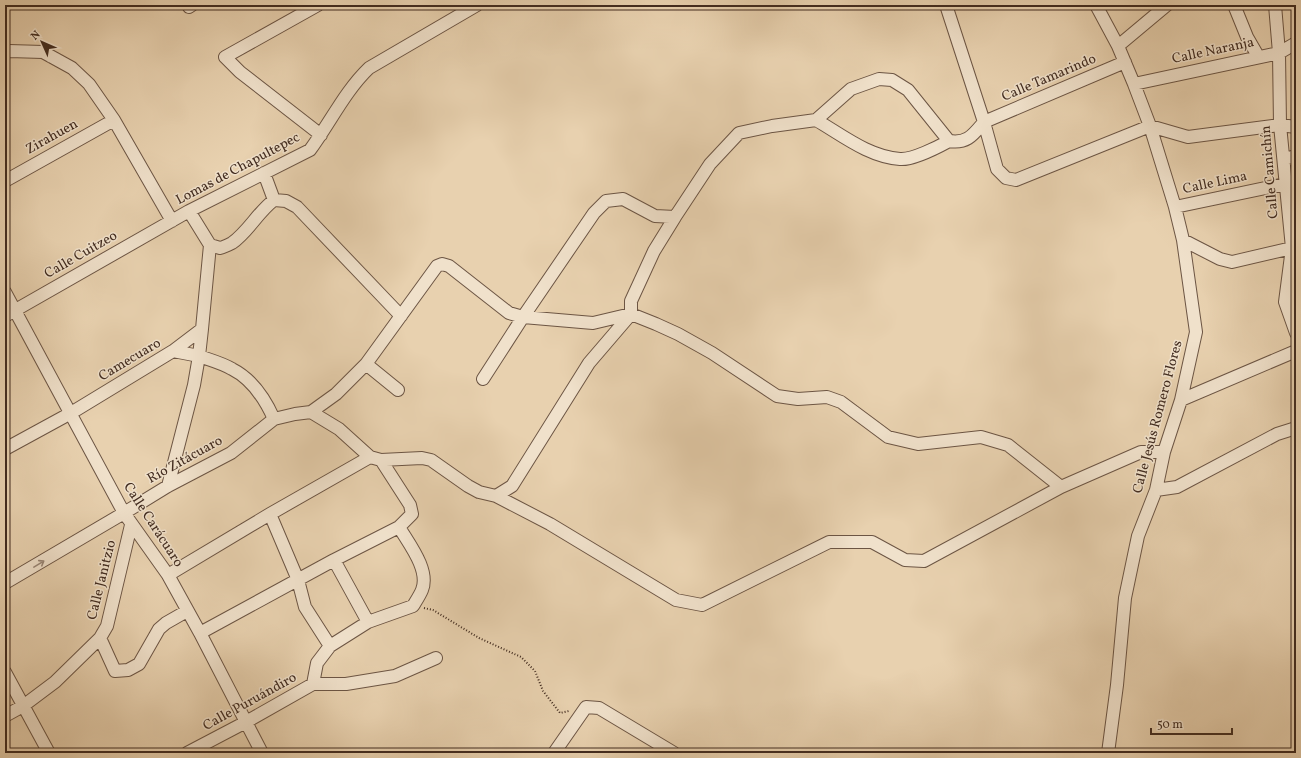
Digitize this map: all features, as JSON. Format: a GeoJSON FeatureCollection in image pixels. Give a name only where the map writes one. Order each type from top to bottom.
{"type":"FeatureCollection","features":[{"type":"Feature","properties":{"kind":"street"},"geometry":{"type":"LineString","coordinates":[[318,5],[225,57],[240,72],[321,135]]}},
{"type":"Feature","properties":{"kind":"street","name":"Lomas de Chapultepec"},"geometry":{"type":"LineString","coordinates":[[172,221],[310,150],[359,77],[369,68],[477,5]]}},
{"type":"Feature","properties":{"kind":"street"},"geometry":{"type":"LineString","coordinates":[[946,5],[984,122],[997,169],[1006,178],[1016,180],[1150,126],[1188,137],[1280,125],[1296,127]]}},
{"type":"Feature","properties":{"kind":"street","name":"Calle Jesús Romero Flores"},"geometry":{"type":"LineString","coordinates":[[1096,5],[1118,46],[1134,84],[1150,126],[1175,207],[1183,240],[1196,332],[1181,400],[1164,452],[1156,490],[1138,536],[1125,598],[1117,685],[1108,753]]}},
{"type":"Feature","properties":{"kind":"street"},"geometry":{"type":"LineString","coordinates":[[1118,46],[1167,5]]}},
{"type":"Feature","properties":{"kind":"street"},"geometry":{"type":"LineString","coordinates":[[1234,5],[1247,37],[1258,56]]}},
{"type":"Feature","properties":{"kind":"street","name":"Calle Camichín"},"geometry":{"type":"LineString","coordinates":[[1275,5],[1279,53],[1280,125],[1285,184],[1294,248],[1285,302],[1296,333]]}},
{"type":"Feature","properties":{"kind":"street","name":"Calle Naranja"},"geometry":{"type":"LineString","coordinates":[[1134,84],[1258,56],[1279,53],[1296,43]]}},
{"type":"Feature","properties":{"kind":"street"},"geometry":{"type":"LineString","coordinates":[[5,52],[43,52],[72,68],[89,84],[114,120],[172,221]]}},
{"type":"Feature","properties":{"kind":"street","name":"Calle Tamarindo"},"geometry":{"type":"LineString","coordinates":[[984,122],[1125,62]]}},
{"type":"Feature","properties":{"kind":"street"},"geometry":{"type":"LineString","coordinates":[[496,496],[512,486],[589,363],[630,314],[630,301],[654,251],[675,216],[710,164],[739,133],[772,126],[816,120],[851,89],[879,78],[892,80],[908,90],[949,141]]}},
{"type":"Feature","properties":{"kind":"street","name":"Zirahuen"},"geometry":{"type":"LineString","coordinates":[[5,181],[114,120]]}},
{"type":"Feature","properties":{"kind":"street"},"geometry":{"type":"LineString","coordinates":[[816,120],[870,152],[901,159],[927,152],[949,141],[958,142],[971,136],[984,122]]}},
{"type":"Feature","properties":{"kind":"street"},"geometry":{"type":"LineString","coordinates":[[1284,158],[1296,156]]}},
{"type":"Feature","properties":{"kind":"street"},"geometry":{"type":"LineString","coordinates":[[264,173],[274,200]]}},
{"type":"Feature","properties":{"kind":"street","name":"Calle Lima"},"geometry":{"type":"LineString","coordinates":[[1175,207],[1285,184]]}},
{"type":"Feature","properties":{"kind":"street"},"geometry":{"type":"LineString","coordinates":[[483,379],[523,317],[594,213],[606,201],[623,199],[655,216],[675,216]]}},
{"type":"Feature","properties":{"kind":"street"},"geometry":{"type":"LineString","coordinates":[[210,245],[220,248],[231,244],[274,200]]}},
{"type":"Feature","properties":{"kind":"street"},"geometry":{"type":"LineString","coordinates":[[274,200],[286,202],[297,207],[401,316]]}},
{"type":"Feature","properties":{"kind":"street"},"geometry":{"type":"LineString","coordinates":[[168,486],[194,385],[199,356],[210,245],[189,211]]}},
{"type":"Feature","properties":{"kind":"street","name":"Calle Cuitzeo"},"geometry":{"type":"LineString","coordinates":[[10,313],[172,221]]}},
{"type":"Feature","properties":{"kind":"street"},"geometry":{"type":"LineString","coordinates":[[1183,240],[1220,259],[1232,262],[1294,248]]}},
{"type":"Feature","properties":{"kind":"street"},"geometry":{"type":"LineString","coordinates":[[274,419],[311,412],[336,394],[366,364],[437,266],[442,264],[450,266],[509,313],[523,317],[593,322],[630,314],[678,334],[712,353],[777,396],[798,399],[827,397],[841,402],[888,437],[918,444],[981,437],[1008,444],[1061,487]]}},
{"type":"Feature","properties":{"kind":"street","name":"Calle Carácuaro"},"geometry":{"type":"LineString","coordinates":[[5,292],[10,313],[71,413],[131,525],[168,575],[200,633],[262,753]]}},
{"type":"Feature","properties":{"kind":"street"},"geometry":{"type":"LineString","coordinates":[[173,351],[202,329]]}},
{"type":"Feature","properties":{"kind":"street","name":"Camecuaro"},"geometry":{"type":"LineString","coordinates":[[5,449],[71,413],[173,351],[199,356],[232,369],[252,383],[267,403],[274,419]]}},
{"type":"Feature","properties":{"kind":"street"},"geometry":{"type":"LineString","coordinates":[[1181,400],[1296,351]]}},
{"type":"Feature","properties":{"kind":"street"},"geometry":{"type":"LineString","coordinates":[[366,364],[398,390]]}},
{"type":"Feature","properties":{"kind":"street"},"geometry":{"type":"LineString","coordinates":[[200,633],[334,560],[399,528],[412,514],[410,505],[376,459],[339,429],[311,412]]}},
{"type":"Feature","properties":{"kind":"street","name":"Río Zitácuaro"},"geometry":{"type":"LineString","coordinates":[[5,583],[168,486],[231,453],[274,419]]}},
{"type":"Feature","properties":{"kind":"street"},"geometry":{"type":"LineString","coordinates":[[1156,490],[1177,488],[1277,434],[1296,428]]}},
{"type":"Feature","properties":{"kind":"street"},"geometry":{"type":"LineString","coordinates":[[168,575],[270,514],[376,459],[422,458],[431,460],[479,492],[496,496],[550,524],[676,600],[702,605],[829,542],[872,542],[905,560],[924,561],[1061,487],[1141,452],[1164,452]]}},
{"type":"Feature","properties":{"kind":"street"},"geometry":{"type":"LineString","coordinates":[[270,514],[298,580],[306,607],[330,646]]}},
{"type":"Feature","properties":{"kind":"street","name":"Calle Janitzio"},"geometry":{"type":"LineString","coordinates":[[5,716],[23,706],[55,682],[100,638],[107,626],[131,525]]}},
{"type":"Feature","properties":{"kind":"street"},"geometry":{"type":"LineString","coordinates":[[399,528],[421,564],[424,576],[423,588],[413,606]]}},
{"type":"Feature","properties":{"kind":"street"},"geometry":{"type":"LineString","coordinates":[[334,560],[368,622]]}},
{"type":"Feature","properties":{"kind":"street","name":"Calle Puruándiro"},"geometry":{"type":"LineString","coordinates":[[187,753],[313,684],[317,663],[330,646],[368,622],[413,606]]}},
{"type":"Feature","properties":{"kind":"street"},"geometry":{"type":"LineString","coordinates":[[100,638],[115,671],[128,670],[139,664],[160,629],[166,623],[188,611]]}},
{"type":"Feature","properties":{"kind":"street"},"geometry":{"type":"LineString","coordinates":[[313,684],[346,684],[395,676],[436,658]]}},
{"type":"Feature","properties":{"kind":"street"},"geometry":{"type":"LineString","coordinates":[[5,672],[49,753]]}},
{"type":"Feature","properties":{"kind":"street"},"geometry":{"type":"LineString","coordinates":[[554,753],[586,707],[599,708],[674,753]]}},
{"type":"Feature","properties":{"kind":"path"},"geometry":{"type":"LineString","coordinates":[[413,606],[433,610],[479,638],[520,657],[535,671],[543,691],[560,713],[586,707]]}}]}
